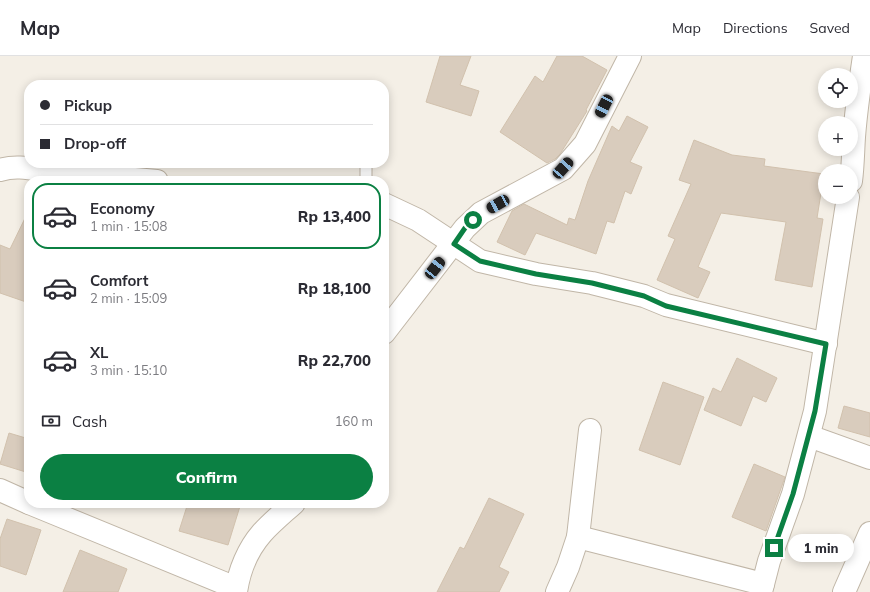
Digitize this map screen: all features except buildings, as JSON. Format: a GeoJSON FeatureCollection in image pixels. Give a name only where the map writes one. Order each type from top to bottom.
{"type":"FeatureCollection","features":[{"type":"Feature","properties":{"kind":"street"},"geometry":{"type":"LineString","coordinates":[[389,327],[465,228],[481,213],[563,168],[585,144],[630,56]]}},
{"type":"Feature","properties":{"kind":"street"},"geometry":{"type":"LineString","coordinates":[[853,164],[857,104],[864,56]]}},
{"type":"Feature","properties":{"kind":"street"},"geometry":{"type":"LineString","coordinates":[[0,170],[9,167],[24,167]]}},
{"type":"Feature","properties":{"kind":"street"},"geometry":{"type":"LineString","coordinates":[[28,168],[102,176]]}},
{"type":"Feature","properties":{"kind":"street"},"geometry":{"type":"LineString","coordinates":[[578,537],[762,588],[769,561],[793,494],[815,411],[847,204]]}},
{"type":"Feature","properties":{"kind":"street"},"geometry":{"type":"LineString","coordinates":[[389,206],[418,220],[480,261],[536,274],[599,285],[644,296],[666,306],[826,344]]}},
{"type":"Feature","properties":{"kind":"street"},"geometry":{"type":"LineString","coordinates":[[557,592],[568,567],[578,537],[590,430]]}},
{"type":"Feature","properties":{"kind":"street"},"geometry":{"type":"LineString","coordinates":[[809,436],[870,458]]}},
{"type":"Feature","properties":{"kind":"street"},"geometry":{"type":"LineString","coordinates":[[0,490],[24,501]]}},
{"type":"Feature","properties":{"kind":"street"},"geometry":{"type":"LineString","coordinates":[[41,508],[236,590],[244,563],[253,544],[262,533],[289,508]]}},
{"type":"Feature","properties":{"kind":"street"},"geometry":{"type":"LineString","coordinates":[[844,592],[870,532]]}},
{"type":"Feature","properties":{"kind":"route"},"geometry":{"type":"LineString","coordinates":[[473,220],[465,228],[454,244],[480,261],[536,274],[592,283],[644,296],[666,306],[826,344],[815,411],[793,494],[774,548]]}}]}
